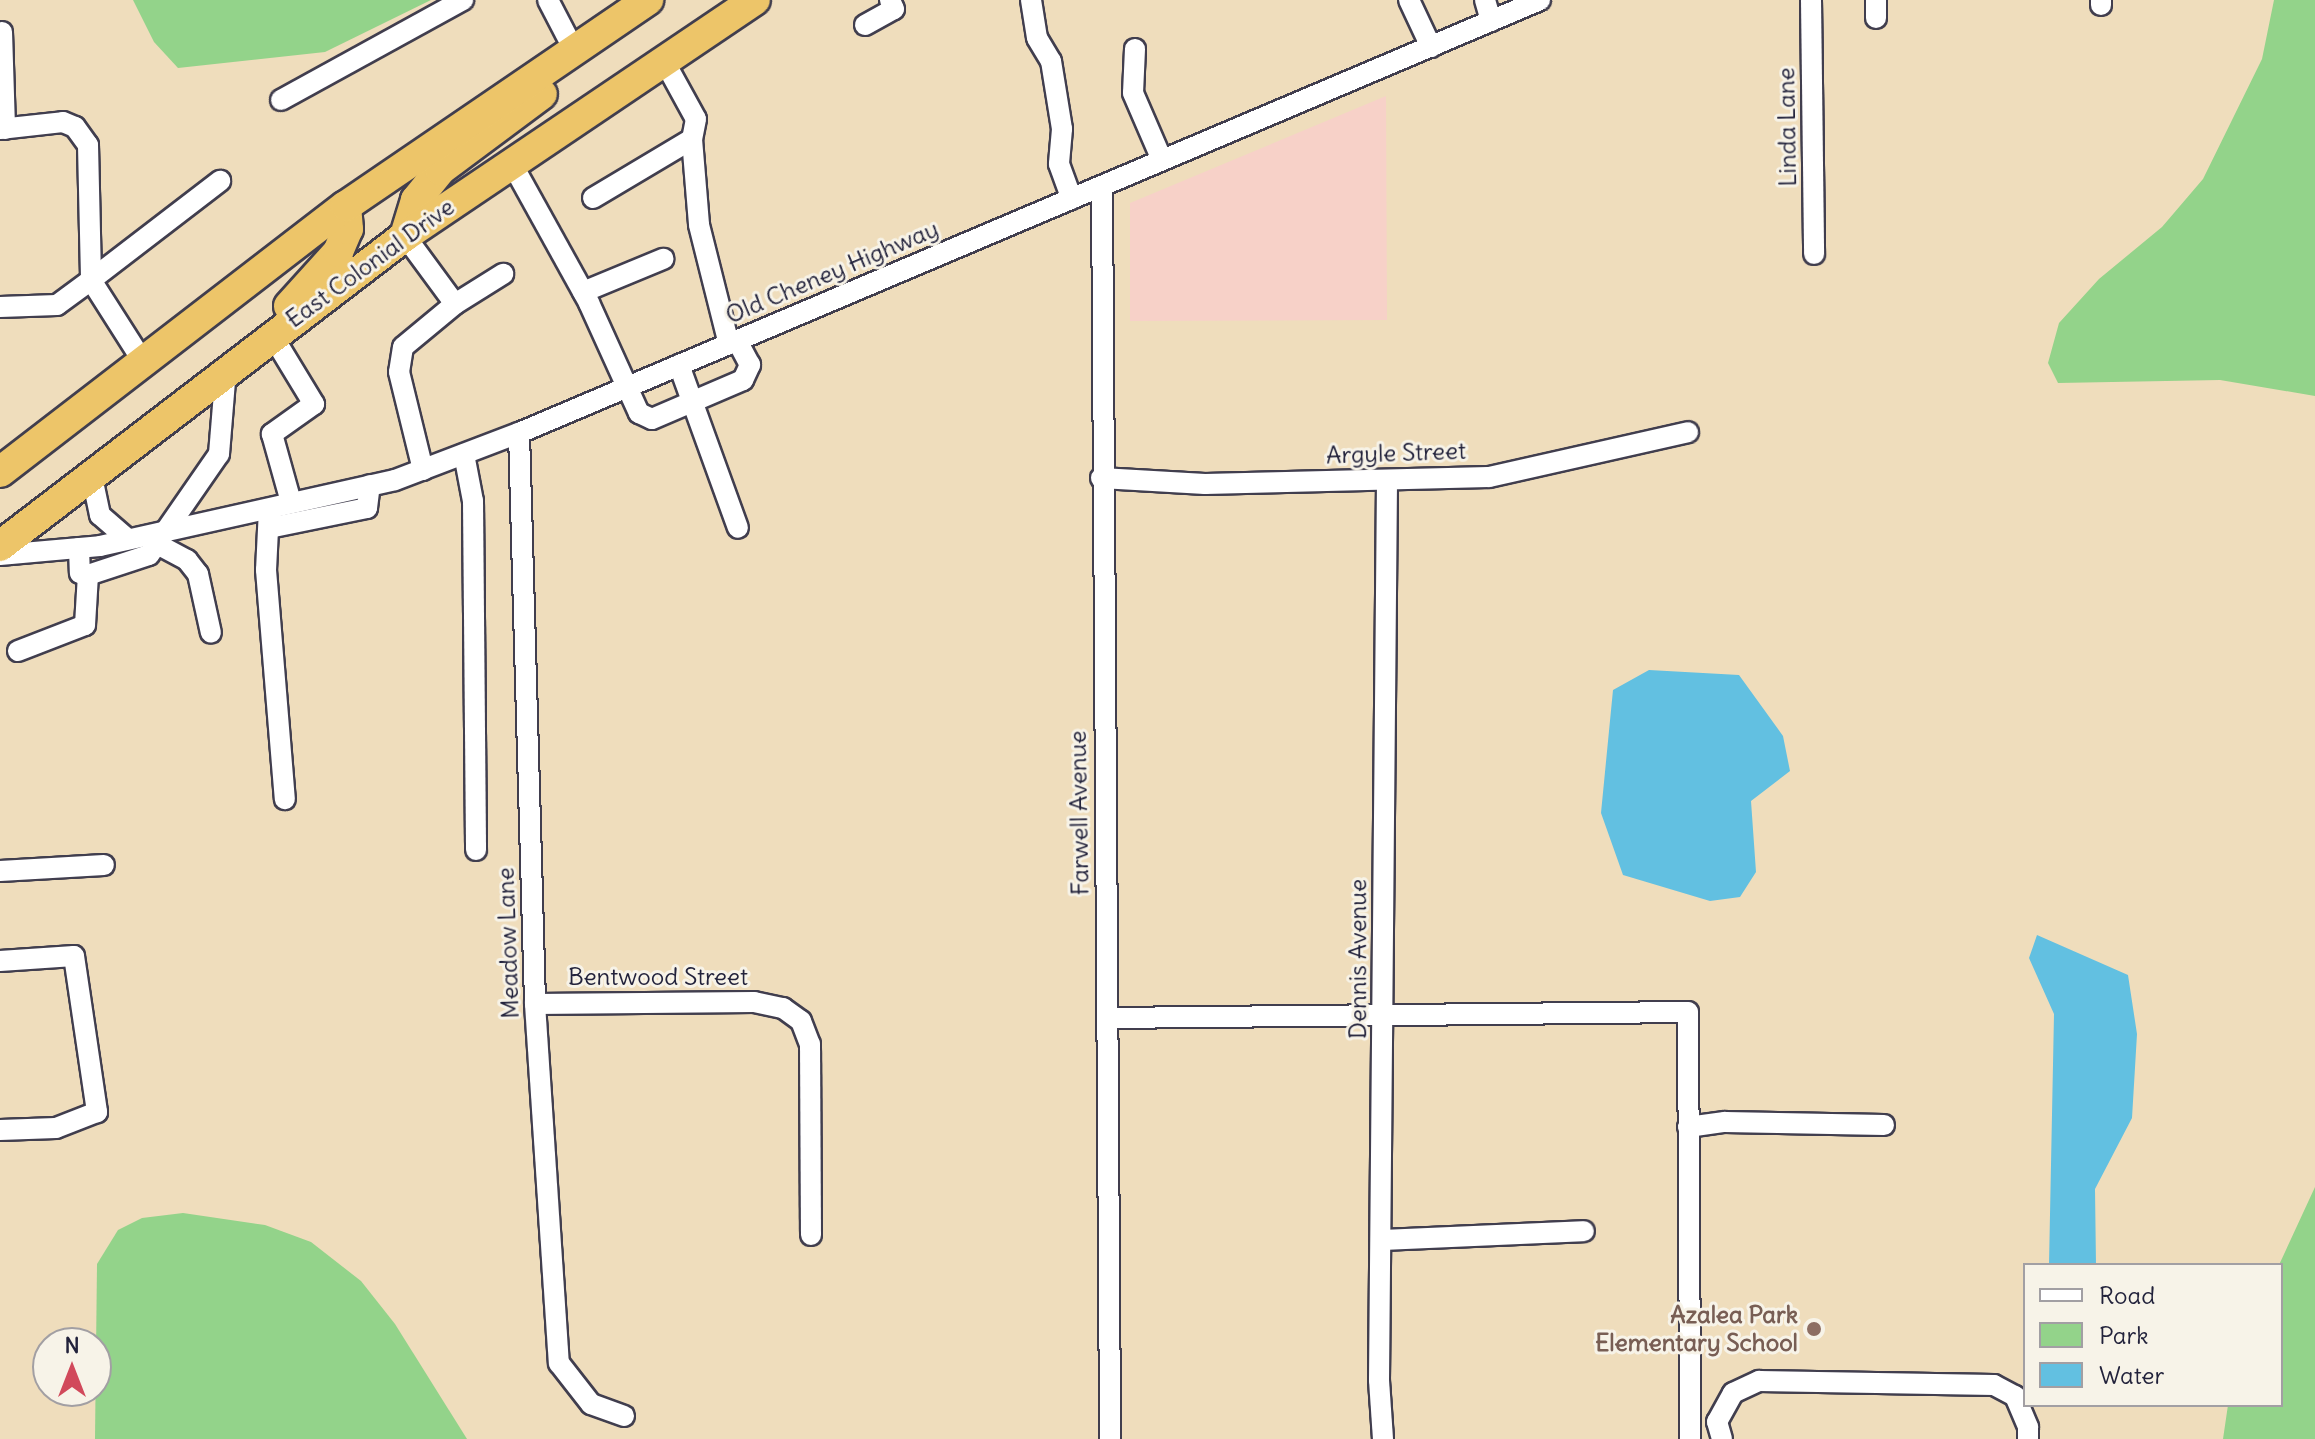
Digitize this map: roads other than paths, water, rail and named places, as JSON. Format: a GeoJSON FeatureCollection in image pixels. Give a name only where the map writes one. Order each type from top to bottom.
{"type":"FeatureCollection","features":[{"type":"Feature","properties":{"kind":"highway"},"geometry":{"type":"LineString","coordinates":[[0,472],[346,206],[648,0]]}},
{"type":"Feature","properties":{"kind":"highway"},"geometry":{"type":"LineString","coordinates":[[715,25],[742,0]]}},
{"type":"Feature","properties":{"kind":"highway","name":"East Colonial Drive"},"geometry":{"type":"LineString","coordinates":[[0,546],[91,472],[405,236],[663,59],[755,0]]}},
{"type":"Feature","properties":{"kind":"highway"},"geometry":{"type":"LineString","coordinates":[[405,236],[416,200],[440,170],[556,84],[566,56]]}},
{"type":"Feature","properties":{"kind":"highway"},"geometry":{"type":"LineString","coordinates":[[236,362],[338,252],[348,229],[346,206]]}},
{"type":"Feature","properties":{"kind":"street"},"geometry":{"type":"LineString","coordinates":[[281,100],[463,0]]}},
{"type":"Feature","properties":{"kind":"street"},"geometry":{"type":"LineString","coordinates":[[548,0],[566,56]]}},
{"type":"Feature","properties":{"kind":"street"},"geometry":{"type":"LineString","coordinates":[[865,25],[894,9],[890,0]]}},
{"type":"Feature","properties":{"kind":"street"},"geometry":{"type":"LineString","coordinates":[[1031,0],[1037,38],[1051,61],[1062,129],[1059,164],[1072,199]]}},
{"type":"Feature","properties":{"kind":"street"},"geometry":{"type":"LineString","coordinates":[[1409,0],[1431,47]]}},
{"type":"Feature","properties":{"kind":"street"},"geometry":{"type":"LineString","coordinates":[[1485,0],[1491,21]]}},
{"type":"Feature","properties":{"kind":"street","name":"Old Cheney Highway"},"geometry":{"type":"LineString","coordinates":[[0,555],[160,537],[269,518],[291,502],[423,470],[519,433],[1540,0]]}},
{"type":"Feature","properties":{"kind":"street","name":"Linda Lane"},"geometry":{"type":"LineString","coordinates":[[1811,0],[1814,254]]}},
{"type":"Feature","properties":{"kind":"street"},"geometry":{"type":"LineString","coordinates":[[2,32],[2,129],[63,122],[75,127],[88,145],[91,280],[142,360]]}},
{"type":"Feature","properties":{"kind":"street"},"geometry":{"type":"LineString","coordinates":[[1135,49],[1133,93],[1162,160]]}},
{"type":"Feature","properties":{"kind":"street"},"geometry":{"type":"LineString","coordinates":[[511,162],[583,292],[639,413],[652,419],[743,380],[750,365],[733,342],[699,225],[692,139],[696,119],[663,59]]}},
{"type":"Feature","properties":{"kind":"street"},"geometry":{"type":"LineString","coordinates":[[593,198],[692,139]]}},
{"type":"Feature","properties":{"kind":"street"},"geometry":{"type":"LineString","coordinates":[[0,307],[57,305],[220,181]]}},
{"type":"Feature","properties":{"kind":"street","name":"Farwell Avenue"},"geometry":{"type":"LineString","coordinates":[[1102,186],[1101,478],[1110,1439]]}},
{"type":"Feature","properties":{"kind":"street"},"geometry":{"type":"LineString","coordinates":[[405,236],[455,304]]}},
{"type":"Feature","properties":{"kind":"street"},"geometry":{"type":"LineString","coordinates":[[583,292],[663,259]]}},
{"type":"Feature","properties":{"kind":"street"},"geometry":{"type":"LineString","coordinates":[[423,470],[399,372],[403,347],[455,304],[503,274]]}},
{"type":"Feature","properties":{"kind":"street"},"geometry":{"type":"LineString","coordinates":[[272,335],[314,404],[272,434],[291,502]]}},
{"type":"Feature","properties":{"kind":"street"},"geometry":{"type":"LineString","coordinates":[[79,548],[80,573],[88,575],[149,555],[219,454],[236,362]]}},
{"type":"Feature","properties":{"kind":"street"},"geometry":{"type":"LineString","coordinates":[[679,365],[738,528]]}},
{"type":"Feature","properties":{"kind":"street","name":"Argyle Street"},"geometry":{"type":"LineString","coordinates":[[1101,478],[1205,484],[1489,477],[1688,432]]}},
{"type":"Feature","properties":{"kind":"street","name":"Meadow Lane"},"geometry":{"type":"LineString","coordinates":[[519,433],[535,1004],[559,1363],[591,1404],[624,1416]]}},
{"type":"Feature","properties":{"kind":"street"},"geometry":{"type":"LineString","coordinates":[[464,454],[473,501],[476,850]]}},
{"type":"Feature","properties":{"kind":"street"},"geometry":{"type":"LineString","coordinates":[[91,472],[100,515],[128,539]]}},
{"type":"Feature","properties":{"kind":"street","name":"Dennis Avenue"},"geometry":{"type":"LineString","coordinates":[[1383,1439],[1381,1240],[1387,480]]}},
{"type":"Feature","properties":{"kind":"street"},"geometry":{"type":"LineString","coordinates":[[285,799],[266,570],[269,518],[367,508],[370,485]]}},
{"type":"Feature","properties":{"kind":"street"},"geometry":{"type":"LineString","coordinates":[[160,537],[198,574],[211,633]]}},
{"type":"Feature","properties":{"kind":"street"},"geometry":{"type":"LineString","coordinates":[[18,651],[85,625],[88,575]]}},
{"type":"Feature","properties":{"kind":"street"},"geometry":{"type":"LineString","coordinates":[[0,871],[104,865]]}},
{"type":"Feature","properties":{"kind":"street"},"geometry":{"type":"LineString","coordinates":[[0,961],[74,956],[97,1112],[56,1128],[0,1130]]}},
{"type":"Feature","properties":{"kind":"street","name":"Bentwood Street"},"geometry":{"type":"LineString","coordinates":[[535,1004],[754,1002],[783,1008],[801,1021],[810,1044],[811,1235]]}},
{"type":"Feature","properties":{"kind":"street"},"geometry":{"type":"LineString","coordinates":[[1107,1018],[1688,1012],[1690,1439]]}},
{"type":"Feature","properties":{"kind":"street"},"geometry":{"type":"LineString","coordinates":[[1688,1127],[1725,1122],[1884,1125]]}},
{"type":"Feature","properties":{"kind":"street"},"geometry":{"type":"LineString","coordinates":[[1381,1240],[1584,1231]]}},
{"type":"Feature","properties":{"kind":"street"},"geometry":{"type":"LineString","coordinates":[[1720,1431],[1733,1393],[1759,1381],[1994,1385],[2015,1396],[2028,1433]]}},
{"type":"Feature","properties":{"kind":"water"},"geometry":{"type":"Polygon","coordinates":[[[1649,670],[1739,675],[1783,736],[1790,771],[1751,801],[1756,872],[1740,897],[1710,901],[1623,875],[1601,813],[1613,690],[1649,670]]]}},
{"type":"Feature","properties":{"kind":"water"},"geometry":{"type":"Polygon","coordinates":[[[2037,935],[2128,975],[2137,1034],[2132,1118],[2095,1189],[2096,1263],[2049,1263],[2054,1014],[2029,958],[2037,935]]]}},
{"type":"Feature","properties":{"kind":"place","name":"Azalea Park Elementary School"},"geometry":{"type":"Point","coordinates":[1814,1329]}}]}
